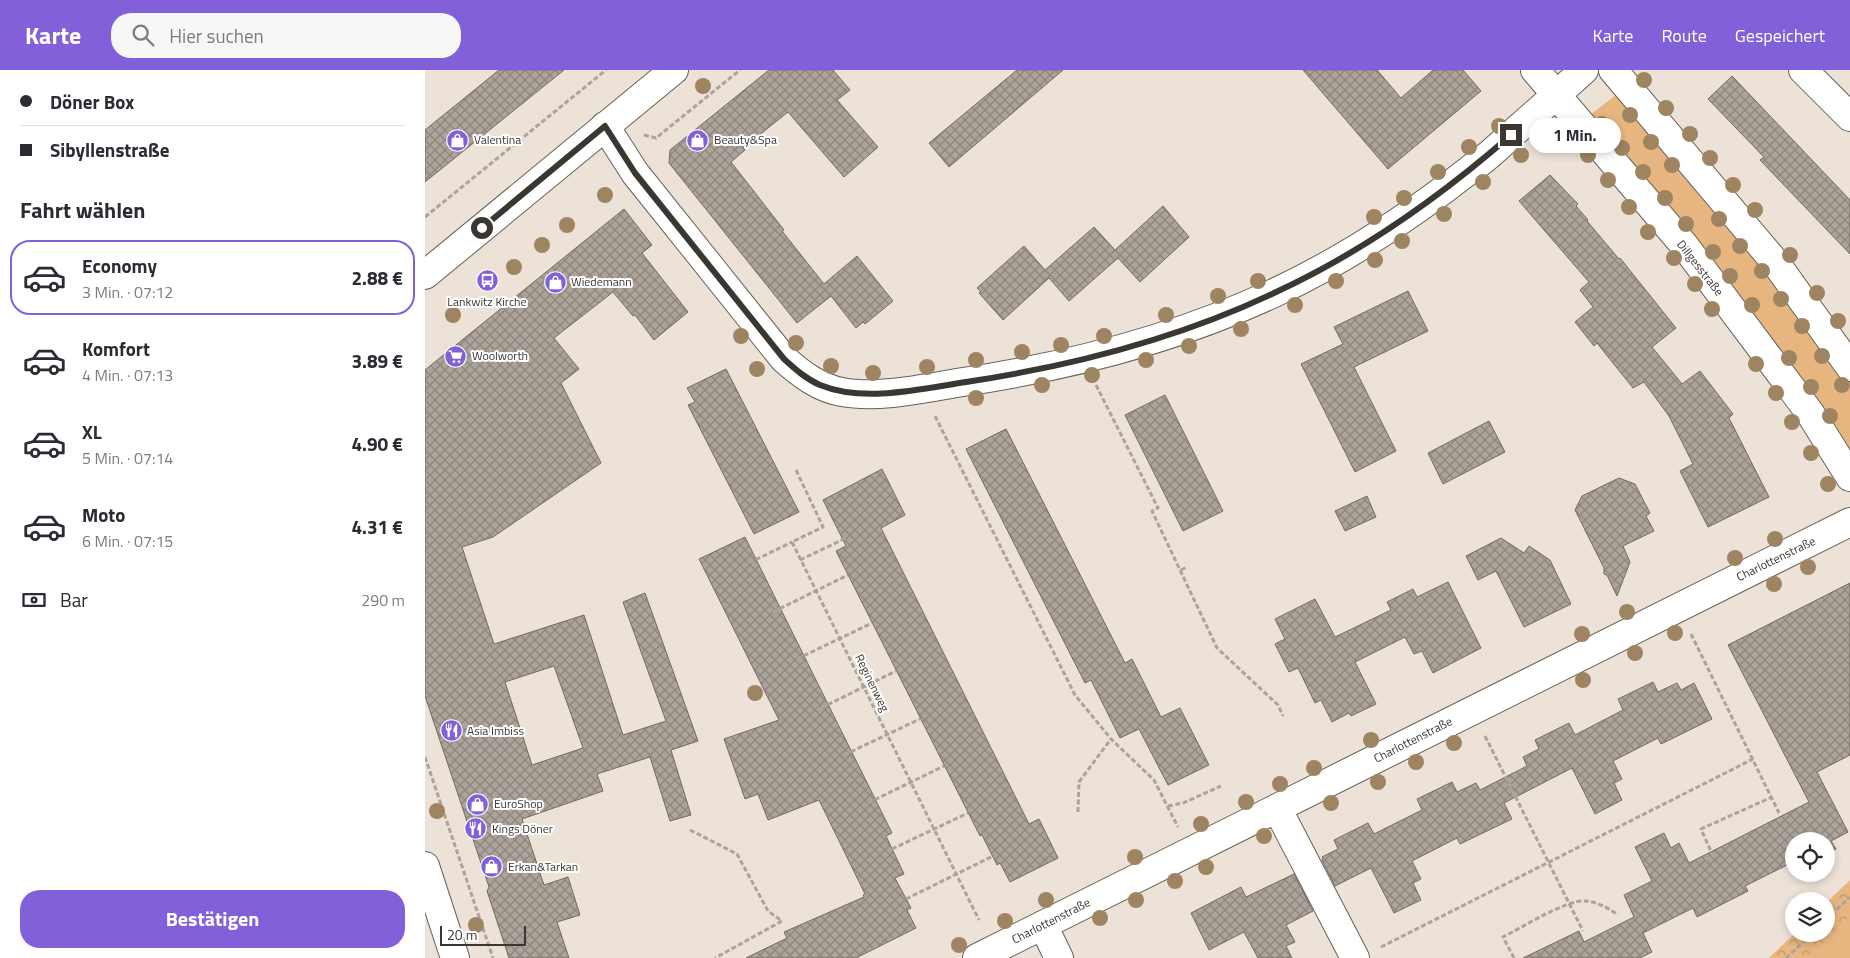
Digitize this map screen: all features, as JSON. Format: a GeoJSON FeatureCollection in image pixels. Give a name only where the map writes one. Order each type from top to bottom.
{"type":"FeatureCollection","features":[{"type":"Feature","properties":{"kind":"street"},"geometry":{"type":"LineString","coordinates":[[425,276],[674,70]]}},
{"type":"Feature","properties":{"kind":"street","name":"Dillgesstraße"},"geometry":{"type":"LineString","coordinates":[[1535,70],[1684,245],[1810,413],[1850,478]]}},
{"type":"Feature","properties":{"kind":"street"},"geometry":{"type":"LineString","coordinates":[[605,126],[635,173],[784,359],[799,373],[818,384],[842,392],[878,394],[1000,377],[1121,350],[1218,317],[1275,293],[1331,263],[1401,220],[1474,167],[1584,70]]}},
{"type":"Feature","properties":{"kind":"street"},"geometry":{"type":"LineString","coordinates":[[1613,70],[1775,262],[1850,367]]}},
{"type":"Feature","properties":{"kind":"street"},"geometry":{"type":"LineString","coordinates":[[1803,70],[1850,117]]}},
{"type":"Feature","properties":{"kind":"street","name":"Charlottenstraße"},"geometry":{"type":"LineString","coordinates":[[977,958],[1850,522]]}},
{"type":"Feature","properties":{"kind":"street"},"geometry":{"type":"LineString","coordinates":[[1277,808],[1366,954]]}},
{"type":"Feature","properties":{"kind":"street"},"geometry":{"type":"LineString","coordinates":[[425,866],[455,958]]}},
{"type":"Feature","properties":{"kind":"street"},"geometry":{"type":"LineString","coordinates":[[1043,925],[1059,958]]}},
{"type":"Feature","properties":{"kind":"path"},"geometry":{"type":"LineString","coordinates":[[425,217],[606,70]]}},
{"type":"Feature","properties":{"kind":"path"},"geometry":{"type":"LineString","coordinates":[[656,138],[740,70]]}},
{"type":"Feature","properties":{"kind":"path"},"geometry":{"type":"LineString","coordinates":[[1096,385],[1158,508],[1151,511],[1217,648],[1278,705],[1283,716]]}},
{"type":"Feature","properties":{"kind":"path"},"geometry":{"type":"LineString","coordinates":[[933,412],[1075,695],[1111,739],[1154,780],[1179,827]]}},
{"type":"Feature","properties":{"kind":"path"},"geometry":{"type":"LineString","coordinates":[[749,563],[823,527],[796,470]]}},
{"type":"Feature","properties":{"kind":"path"},"geometry":{"type":"LineString","coordinates":[[801,560],[845,538]]}},
{"type":"Feature","properties":{"kind":"path","name":"Reginenweg"},"geometry":{"type":"LineString","coordinates":[[792,542],[979,920]]}},
{"type":"Feature","properties":{"kind":"path"},"geometry":{"type":"LineString","coordinates":[[1181,570],[1187,567]]}},
{"type":"Feature","properties":{"kind":"path"},"geometry":{"type":"LineString","coordinates":[[773,612],[848,575]]}},
{"type":"Feature","properties":{"kind":"path"},"geometry":{"type":"LineString","coordinates":[[797,659],[872,623]]}},
{"type":"Feature","properties":{"kind":"path"},"geometry":{"type":"LineString","coordinates":[[1691,633],[1779,813]]}},
{"type":"Feature","properties":{"kind":"path"},"geometry":{"type":"LineString","coordinates":[[821,708],[896,671]]}},
{"type":"Feature","properties":{"kind":"path"},"geometry":{"type":"LineString","coordinates":[[845,755],[920,718]]}},
{"type":"Feature","properties":{"kind":"path"},"geometry":{"type":"LineString","coordinates":[[1484,736],[1583,931]]}},
{"type":"Feature","properties":{"kind":"path"},"geometry":{"type":"LineString","coordinates":[[1078,812],[1079,782],[1111,739]]}},
{"type":"Feature","properties":{"kind":"path"},"geometry":{"type":"LineString","coordinates":[[425,757],[493,958]]}},
{"type":"Feature","properties":{"kind":"path"},"geometry":{"type":"LineString","coordinates":[[1366,954],[1753,759]]}},
{"type":"Feature","properties":{"kind":"path"},"geometry":{"type":"LineString","coordinates":[[868,802],[944,766]]}},
{"type":"Feature","properties":{"kind":"path"},"geometry":{"type":"LineString","coordinates":[[1168,806],[1183,803],[1221,786]]}},
{"type":"Feature","properties":{"kind":"path"},"geometry":{"type":"LineString","coordinates":[[1698,862],[1713,856],[1701,830],[1772,797]]}},
{"type":"Feature","properties":{"kind":"path"},"geometry":{"type":"LineString","coordinates":[[892,849],[968,813]]}},
{"type":"Feature","properties":{"kind":"path"},"geometry":{"type":"LineString","coordinates":[[690,830],[737,854],[768,910],[782,921],[715,958]]}},
{"type":"Feature","properties":{"kind":"path"},"geometry":{"type":"LineString","coordinates":[[906,898],[993,856]]}},
{"type":"Feature","properties":{"kind":"path"},"geometry":{"type":"LineString","coordinates":[[1835,912],[1850,898]]}},
{"type":"Feature","properties":{"kind":"path"},"geometry":{"type":"LineString","coordinates":[[1514,958],[1503,937],[1569,904],[1586,901],[1604,906],[1618,915]]}},
{"type":"Feature","properties":{"kind":"path"},"geometry":{"type":"LineString","coordinates":[[1786,958],[1803,942]]}},
{"type":"Feature","properties":{"kind":"green space"},"geometry":{"type":"Polygon","coordinates":[[[1617,94],[1774,282],[1850,388],[1850,451],[1808,388],[1711,257],[1590,115],[1617,94]]]}},
{"type":"Feature","properties":{"kind":"green space"},"geometry":{"type":"Polygon","coordinates":[[[1850,880],[1850,916],[1835,930],[1835,894],[1850,880]]]}},
{"type":"Feature","properties":{"kind":"green space"},"geometry":{"type":"Polygon","coordinates":[[[1850,904],[1850,958],[1794,958],[1815,942],[1835,942],[1835,923],[1850,904]]]}},
{"type":"Feature","properties":{"kind":"green space"},"geometry":{"type":"Polygon","coordinates":[[[1786,942],[1823,942],[1806,958],[1769,958],[1786,942]]]}},
{"type":"Feature","properties":{"kind":"building"},"geometry":{"type":"Polygon","coordinates":[[[499,70],[564,70],[425,182],[425,130],[499,70]]]}},
{"type":"Feature","properties":{"kind":"building"},"geometry":{"type":"Polygon","coordinates":[[[769,70],[833,70],[850,90],[837,100],[878,147],[844,177],[788,112],[743,148],[745,150],[731,162],[824,284],[857,256],[893,301],[865,324],[863,322],[856,328],[831,296],[797,323],[669,163],[670,150],[769,70]]]}},
{"type":"Feature","properties":{"kind":"building"},"geometry":{"type":"Polygon","coordinates":[[[1017,70],[1063,70],[949,167],[929,143],[1017,70]]]}},
{"type":"Feature","properties":{"kind":"building"},"geometry":{"type":"Polygon","coordinates":[[[1303,70],[1377,70],[1401,98],[1433,70],[1463,70],[1481,91],[1388,169],[1303,70]]]}},
{"type":"Feature","properties":{"kind":"building"},"geometry":{"type":"Polygon","coordinates":[[[1732,76],[1850,200],[1850,254],[1760,160],[1764,157],[1708,99],[1732,76]]]}},
{"type":"Feature","properties":{"kind":"building"},"geometry":{"type":"Polygon","coordinates":[[[1550,175],[1578,204],[1576,206],[1587,221],[1620,258],[1676,328],[1652,347],[1682,384],[1700,371],[1733,414],[1729,418],[1769,497],[1708,527],[1680,471],[1693,464],[1669,416],[1644,382],[1633,388],[1597,343],[1594,346],[1575,322],[1593,307],[1580,290],[1589,282],[1519,201],[1550,175]]]}},
{"type":"Feature","properties":{"kind":"building"},"geometry":{"type":"Polygon","coordinates":[[[1163,206],[1189,237],[1140,282],[1118,258],[1069,301],[1049,278],[1003,320],[979,293],[981,292],[977,288],[1024,246],[1045,270],[1094,227],[1115,250],[1163,206]]]}},
{"type":"Feature","properties":{"kind":"building"},"geometry":{"type":"Polygon","coordinates":[[[624,209],[652,245],[642,253],[688,312],[654,340],[635,315],[633,316],[613,292],[554,338],[579,369],[561,383],[601,463],[493,537],[462,547],[494,644],[584,615],[623,735],[666,721],[623,602],[645,593],[698,741],[671,750],[691,815],[670,821],[650,757],[597,774],[603,791],[522,819],[544,885],[568,877],[580,915],[557,922],[569,958],[509,958],[487,891],[489,887],[425,696],[425,370],[624,209]],[[554,666],[505,682],[532,765],[583,748],[554,666]]]}},
{"type":"Feature","properties":{"kind":"building"},"geometry":{"type":"Polygon","coordinates":[[[1408,291],[1428,331],[1354,367],[1396,451],[1355,472],[1301,364],[1343,344],[1334,327],[1408,291]]]}},
{"type":"Feature","properties":{"kind":"building"},"geometry":{"type":"Polygon","coordinates":[[[726,369],[799,512],[754,534],[688,405],[695,402],[687,388],[726,369]]]}},
{"type":"Feature","properties":{"kind":"building"},"geometry":{"type":"Polygon","coordinates":[[[1165,395],[1223,511],[1183,531],[1125,415],[1165,395]]]}},
{"type":"Feature","properties":{"kind":"building"},"geometry":{"type":"Polygon","coordinates":[[[1489,421],[1505,452],[1443,484],[1428,453],[1489,421]]]}},
{"type":"Feature","properties":{"kind":"building"},"geometry":{"type":"Polygon","coordinates":[[[1006,429],[1125,663],[1132,659],[1161,717],[1180,708],[1209,765],[1168,785],[1139,729],[1120,738],[1091,680],[1085,683],[966,449],[1006,429]]]}},
{"type":"Feature","properties":{"kind":"building"},"geometry":{"type":"Polygon","coordinates":[[[882,469],[905,515],[881,528],[1029,824],[1039,819],[1058,858],[1010,882],[1000,863],[997,865],[982,835],[980,836],[836,551],[846,546],[823,500],[882,469]]]}},
{"type":"Feature","properties":{"kind":"building"},"geometry":{"type":"Polygon","coordinates":[[[1619,478],[1635,484],[1650,513],[1646,516],[1654,531],[1623,546],[1630,562],[1617,596],[1607,575],[1604,574],[1604,568],[1575,510],[1582,496],[1619,478]]]}},
{"type":"Feature","properties":{"kind":"building"},"geometry":{"type":"Polygon","coordinates":[[[1367,496],[1376,517],[1345,531],[1335,511],[1367,496]]]}},
{"type":"Feature","properties":{"kind":"building"},"geometry":{"type":"Polygon","coordinates":[[[745,537],[892,833],[886,836],[904,874],[895,878],[911,908],[907,910],[916,928],[856,958],[746,958],[787,938],[784,932],[864,897],[863,895],[865,894],[819,800],[768,820],[758,794],[745,799],[724,739],[779,720],[699,559],[745,537]]]}},
{"type":"Feature","properties":{"kind":"building"},"geometry":{"type":"Polygon","coordinates":[[[1501,538],[1524,553],[1529,546],[1550,560],[1571,604],[1524,627],[1496,571],[1478,580],[1466,556],[1501,538]]]}},
{"type":"Feature","properties":{"kind":"building"},"geometry":{"type":"Polygon","coordinates":[[[1448,582],[1481,648],[1433,673],[1422,651],[1414,654],[1405,637],[1355,662],[1376,704],[1351,716],[1349,713],[1332,722],[1321,700],[1315,703],[1298,668],[1289,672],[1275,644],[1285,639],[1275,619],[1315,599],[1335,637],[1391,610],[1387,602],[1413,589],[1417,597],[1448,582]]]}},
{"type":"Feature","properties":{"kind":"building"},"geometry":{"type":"Polygon","coordinates":[[[1850,583],[1850,755],[1817,772],[1848,832],[1835,839],[1835,832],[1785,832],[1785,866],[1745,886],[1748,891],[1697,917],[1693,908],[1643,933],[1652,952],[1640,958],[1523,958],[1579,931],[1584,942],[1634,917],[1624,895],[1652,881],[1635,847],[1664,833],[1671,848],[1679,843],[1689,863],[1809,802],[1728,645],[1850,583]]]}},
{"type":"Feature","properties":{"kind":"building"},"geometry":{"type":"Polygon","coordinates":[[[1653,682],[1658,692],[1677,683],[1681,690],[1694,683],[1712,719],[1661,744],[1658,738],[1613,761],[1622,779],[1614,783],[1622,800],[1595,814],[1572,768],[1504,803],[1512,819],[1460,844],[1457,838],[1412,861],[1421,879],[1413,883],[1421,900],[1394,913],[1371,868],[1335,886],[1322,860],[1322,857],[1338,849],[1334,840],[1368,823],[1374,834],[1422,810],[1417,799],[1452,782],[1457,792],[1476,783],[1480,790],[1527,766],[1523,757],[1539,749],[1535,740],[1569,723],[1575,735],[1623,710],[1618,699],[1653,682]]]}},
{"type":"Feature","properties":{"kind":"building"},"geometry":{"type":"Polygon","coordinates":[[[1294,874],[1313,911],[1286,925],[1295,942],[1286,946],[1292,958],[1258,958],[1244,932],[1209,950],[1191,913],[1241,887],[1246,897],[1294,874]]]}},
{"type":"Feature","properties":{"kind":"place","name":"Valentina"},"geometry":{"type":"Point","coordinates":[458,140]}},
{"type":"Feature","properties":{"kind":"place","name":"Beauty&Spa"},"geometry":{"type":"Point","coordinates":[698,140]}},
{"type":"Feature","properties":{"kind":"place","name":"Lankwitz Kirche"},"geometry":{"type":"Point","coordinates":[487,281]}},
{"type":"Feature","properties":{"kind":"place","name":"Wiedemann"},"geometry":{"type":"Point","coordinates":[555,282]}},
{"type":"Feature","properties":{"kind":"place","name":"Woolworth"},"geometry":{"type":"Point","coordinates":[456,356]}},
{"type":"Feature","properties":{"kind":"place","name":"Asia Imbiss"},"geometry":{"type":"Point","coordinates":[451,731]}},
{"type":"Feature","properties":{"kind":"place","name":"EuroShop"},"geometry":{"type":"Point","coordinates":[478,804]}},
{"type":"Feature","properties":{"kind":"place","name":"Kings Döner"},"geometry":{"type":"Point","coordinates":[476,829]}},
{"type":"Feature","properties":{"kind":"place","name":"Erkan&Tarkan"},"geometry":{"type":"Point","coordinates":[492,867]}},
{"type":"Feature","properties":{"kind":"route"},"geometry":{"type":"LineString","coordinates":[[482,228],[605,126],[635,173],[784,359],[799,373],[818,384],[842,392],[878,394],[1000,377],[1083,359],[1131,347],[1218,317],[1275,293],[1364,244],[1401,220],[1474,167],[1511,135]]}}]}
